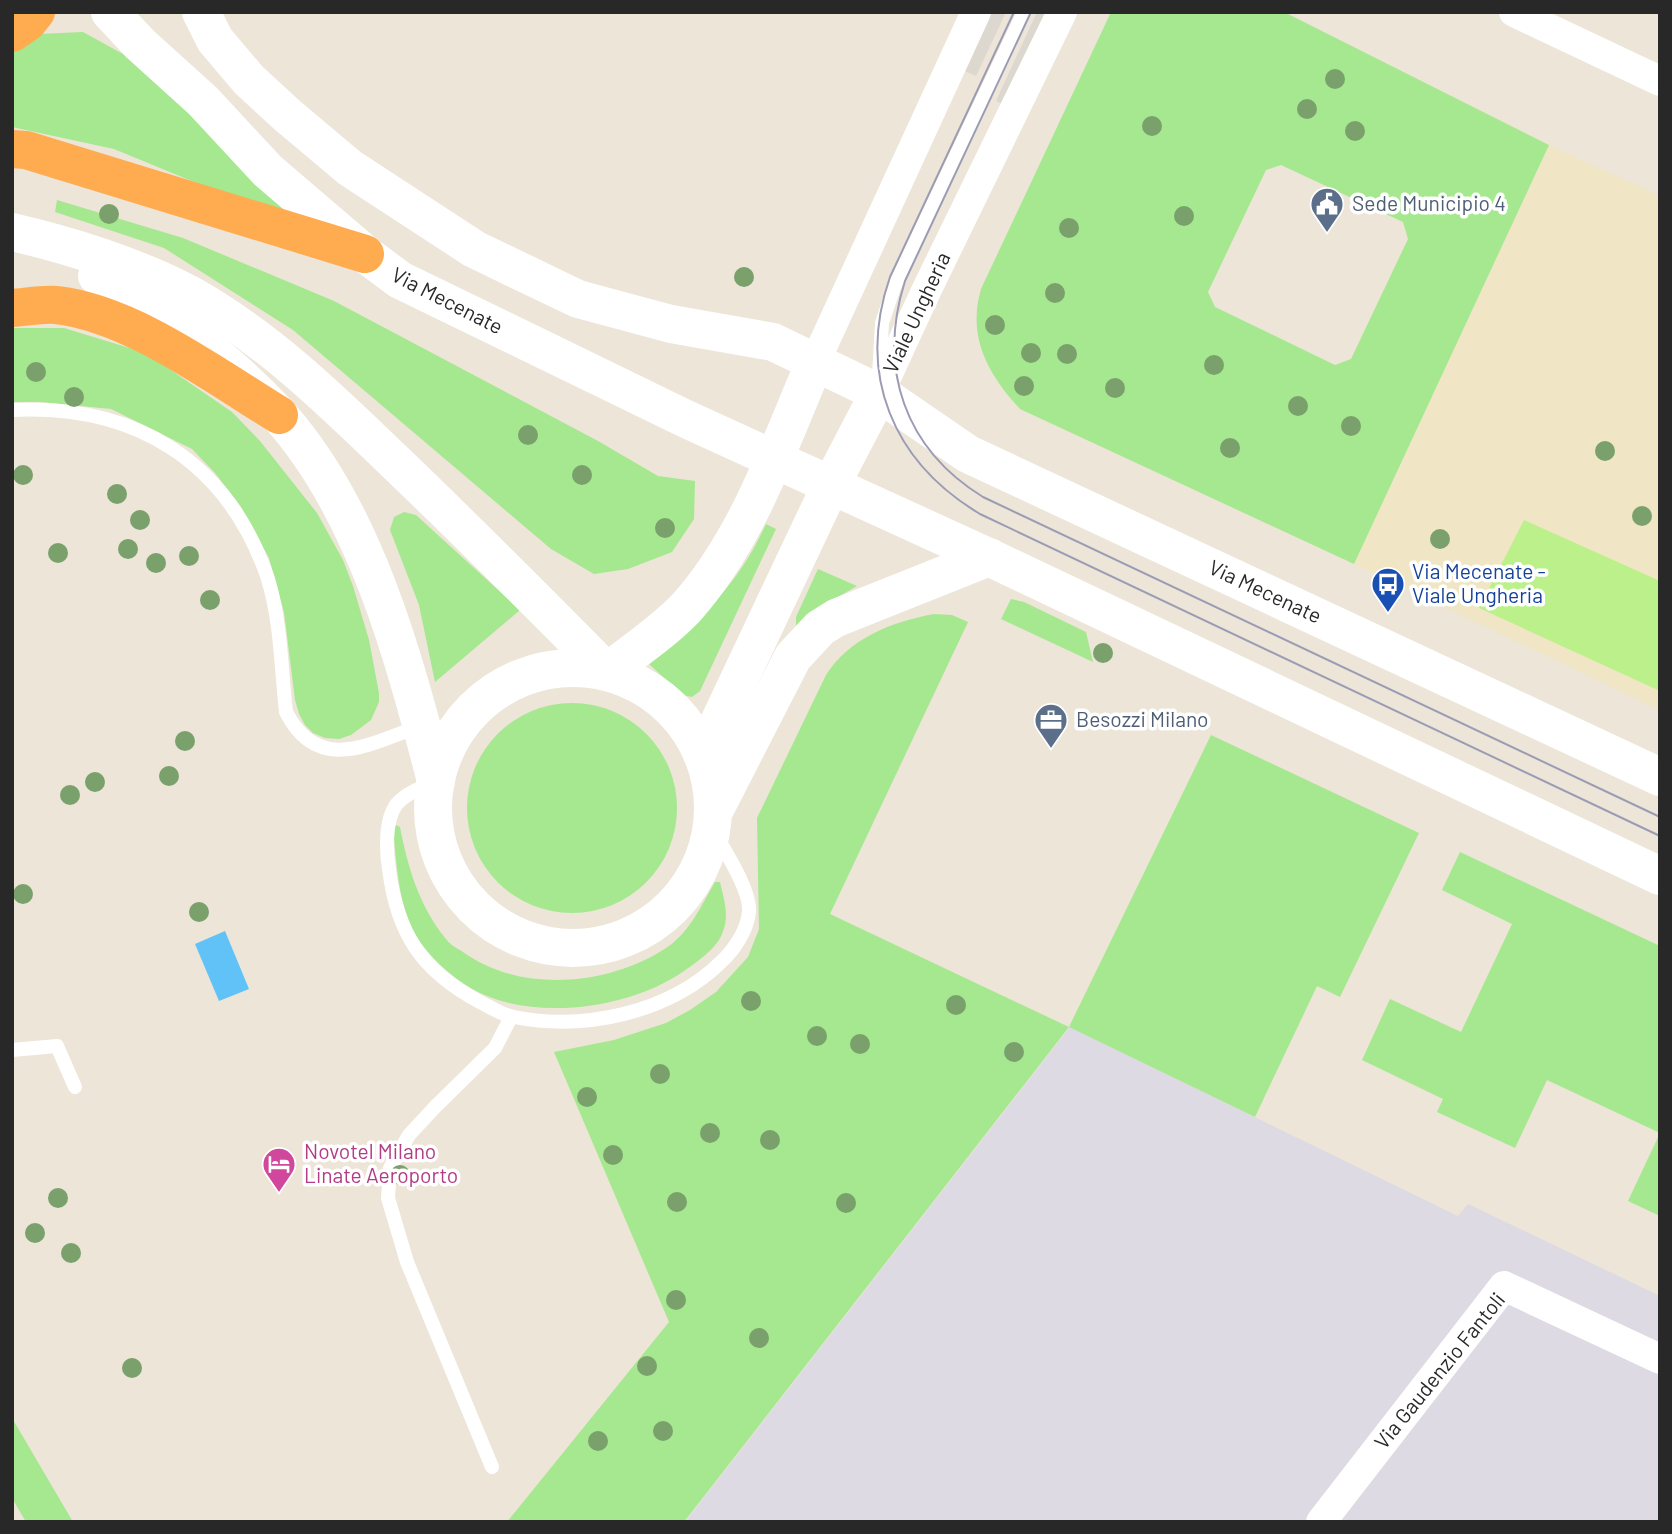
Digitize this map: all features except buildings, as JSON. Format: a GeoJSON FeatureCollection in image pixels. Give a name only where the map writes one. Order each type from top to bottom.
{"type":"FeatureCollection","features":[{"type":"Feature","properties":{"kind":"highway"},"geometry":{"type":"LineString","coordinates":[[12,33],[28,22],[36,12]]}},
{"type":"Feature","properties":{"kind":"highway"},"geometry":{"type":"LineString","coordinates":[[12,149],[26,150],[365,254]]}},
{"type":"Feature","properties":{"kind":"highway"},"geometry":{"type":"LineString","coordinates":[[12,308],[55,305],[103,317],[137,330],[279,415]]}},
{"type":"Feature","properties":{"kind":"main road","name":"Via Mecenate"},"geometry":{"type":"LineString","coordinates":[[110,12],[202,101],[268,170],[365,254],[400,280],[684,418],[989,557],[1660,876]]}},
{"type":"Feature","properties":{"kind":"main road","name":"Via Mecenate"},"geometry":{"type":"LineString","coordinates":[[201,12],[215,40],[249,80],[287,115],[350,168],[474,249],[578,299],[671,324],[773,342],[879,393],[968,454],[1660,777]]}},
{"type":"Feature","properties":{"kind":"main road"},"geometry":{"type":"LineString","coordinates":[[19,233],[179,326],[234,371],[279,415],[321,471],[361,542],[394,636],[436,780]]}},
{"type":"Feature","properties":{"kind":"main road"},"geometry":{"type":"LineString","coordinates":[[19,233],[121,265],[186,293],[242,328],[323,392],[499,562],[607,672]]}},
{"type":"Feature","properties":{"kind":"main road"},"geometry":{"type":"LineString","coordinates":[[607,672],[650,639],[692,600],[726,553],[774,458],[815,362]]}},
{"type":"Feature","properties":{"kind":"main road"},"geometry":{"type":"LineString","coordinates":[[703,756],[831,485],[879,393]]}},
{"type":"Feature","properties":{"kind":"main road"},"geometry":{"type":"LineString","coordinates":[[712,819],[793,657],[806,642],[836,618],[989,557]]}},
{"type":"Feature","properties":{"kind":"main road"},"geometry":{"type":"LineString","coordinates":[[572,668],[607,672],[639,684],[668,704],[690,731],[703,756],[710,779],[712,819],[707,847],[693,879],[683,893],[659,918],[628,935],[595,946],[561,947],[510,933],[469,902],[445,865],[433,815],[440,764],[455,732],[477,705],[521,678],[572,668]]}},
{"type":"Feature","properties":{"kind":"street"},"geometry":{"type":"LineString","coordinates":[[815,362],[976,12]]}},
{"type":"Feature","properties":{"kind":"street","name":"Viale Ungheria"},"geometry":{"type":"LineString","coordinates":[[879,393],[1062,12]]}},
{"type":"Feature","properties":{"kind":"street"},"geometry":{"type":"LineString","coordinates":[[1514,12],[1660,81]]}},
{"type":"Feature","properties":{"kind":"street","name":"Via Gaudenzio Fantoli"},"geometry":{"type":"LineString","coordinates":[[1321,1522],[1504,1286],[1660,1359]]}},
{"type":"Feature","properties":{"kind":"lane","name":"Viale Ungheria"},"geometry":{"type":"LineString","coordinates":[[879,393],[881,323],[894,287],[1024,12]]}},
{"type":"Feature","properties":{"kind":"lane"},"geometry":{"type":"LineString","coordinates":[[12,410],[65,410],[103,417],[136,428],[169,444],[219,491],[240,520],[267,578],[275,611],[286,712],[293,727],[304,739],[336,751],[356,749],[421,726]]}},
{"type":"Feature","properties":{"kind":"lane"},"geometry":{"type":"LineString","coordinates":[[436,780],[401,799],[393,808],[387,843],[397,911],[412,944],[439,974],[469,996],[511,1017],[575,1020],[630,1012],[670,998],[708,975],[729,954],[743,933],[749,913],[748,897],[712,819]]}},
{"type":"Feature","properties":{"kind":"lane"},"geometry":{"type":"LineString","coordinates":[[492,1467],[407,1262],[388,1198],[390,1168],[409,1135],[495,1048],[511,1017]]}},
{"type":"Feature","properties":{"kind":"lane"},"geometry":{"type":"LineString","coordinates":[[12,1050],[57,1046],[75,1087]]}},
{"type":"Feature","properties":{"kind":"shaded area"},"geometry":{"type":"Polygon","coordinates":[[[987,12],[1006,12],[976,76],[960,69],[987,12]]]}},
{"type":"Feature","properties":{"kind":"shaded area"},"geometry":{"type":"Polygon","coordinates":[[[1037,12],[1058,12],[1008,107],[996,101],[1037,12]]]}},
{"type":"Feature","properties":{"kind":"shaded area"},"geometry":{"type":"Polygon","coordinates":[[[1549,145],[1660,196],[1660,710],[1354,564],[1549,145]]]}},
{"type":"Feature","properties":{"kind":"shaded area"},"geometry":{"type":"Polygon","coordinates":[[[1070,1027],[1458,1216],[1468,1204],[1660,1296],[1660,1522],[685,1522],[1070,1027]]]}},
{"type":"Feature","properties":{"kind":"green space"},"geometry":{"type":"Polygon","coordinates":[[[1111,12],[1284,12],[1549,145],[1354,564],[1020,409],[998,382],[983,354],[977,323],[981,289],[1111,12]],[[1281,165],[1266,170],[1208,292],[1215,307],[1335,365],[1351,359],[1408,239],[1403,222],[1281,165]]]}},
{"type":"Feature","properties":{"kind":"green space"},"geometry":{"type":"Polygon","coordinates":[[[83,32],[123,54],[300,214],[233,198],[114,149],[12,127],[12,49],[38,34],[83,32]]]}},
{"type":"Feature","properties":{"kind":"green space"},"geometry":{"type":"Polygon","coordinates":[[[57,200],[183,238],[334,301],[598,441],[658,476],[695,481],[694,519],[672,552],[628,569],[594,574],[551,549],[293,330],[164,248],[55,212],[57,200]]]}},
{"type":"Feature","properties":{"kind":"green space"},"geometry":{"type":"Polygon","coordinates":[[[12,328],[64,328],[146,353],[232,412],[260,441],[317,513],[343,560],[369,640],[379,693],[379,702],[371,720],[351,735],[339,739],[325,738],[313,733],[305,725],[295,700],[284,612],[269,558],[241,507],[192,449],[111,409],[12,402],[12,328]]]}},
{"type":"Feature","properties":{"kind":"green space"},"geometry":{"type":"Polygon","coordinates":[[[404,512],[416,515],[520,610],[435,682],[419,605],[390,530],[394,517],[404,512]]]}},
{"type":"Feature","properties":{"kind":"green space"},"geometry":{"type":"Polygon","coordinates":[[[1524,520],[1660,581],[1660,691],[1479,608],[1524,520]]]}},
{"type":"Feature","properties":{"kind":"green space"},"geometry":{"type":"Polygon","coordinates":[[[766,524],[776,529],[700,691],[692,697],[682,695],[647,662],[700,616],[729,585],[766,524]]]}},
{"type":"Feature","properties":{"kind":"green space"},"geometry":{"type":"Polygon","coordinates":[[[818,569],[857,586],[829,602],[796,627],[796,617],[818,569]]]}},
{"type":"Feature","properties":{"kind":"green space"},"geometry":{"type":"Polygon","coordinates":[[[1011,599],[1024,602],[1086,632],[1093,662],[1001,619],[1011,599]]]}},
{"type":"Feature","properties":{"kind":"green space"},"geometry":{"type":"Polygon","coordinates":[[[934,614],[952,615],[968,622],[830,914],[1069,1027],[684,1522],[507,1522],[669,1322],[554,1052],[614,1040],[666,1023],[716,992],[748,957],[759,929],[757,818],[826,675],[847,651],[873,634],[902,622],[934,614]]]}},
{"type":"Feature","properties":{"kind":"green space"},"geometry":{"type":"Polygon","coordinates":[[[572,703],[593,705],[612,711],[646,734],[669,768],[675,787],[675,829],[669,848],[646,882],[612,905],[593,911],[572,913],[551,911],[532,905],[498,882],[475,848],[469,829],[467,808],[469,787],[475,768],[498,734],[532,711],[551,705],[572,703]]]}},
{"type":"Feature","properties":{"kind":"green space"},"geometry":{"type":"Polygon","coordinates":[[[1211,735],[1419,833],[1340,997],[1317,986],[1255,1117],[1069,1027],[1211,735]]]}},
{"type":"Feature","properties":{"kind":"green space"},"geometry":{"type":"Polygon","coordinates":[[[396,825],[400,827],[411,872],[422,900],[448,941],[486,965],[512,974],[538,979],[594,977],[646,959],[677,940],[715,882],[720,882],[724,902],[724,927],[719,940],[700,959],[662,984],[638,994],[612,1002],[557,1008],[504,1002],[472,989],[456,978],[429,953],[415,933],[408,919],[400,889],[393,828],[396,825]]]}},
{"type":"Feature","properties":{"kind":"green space"},"geometry":{"type":"Polygon","coordinates":[[[1460,852],[1660,946],[1660,1133],[1547,1080],[1515,1148],[1437,1112],[1443,1099],[1362,1060],[1390,999],[1461,1032],[1512,924],[1442,890],[1460,852]]]}},
{"type":"Feature","properties":{"kind":"green space"},"geometry":{"type":"Polygon","coordinates":[[[1660,1133],[1660,1216],[1628,1201],[1660,1133]]]}},
{"type":"Feature","properties":{"kind":"green space"},"geometry":{"type":"Polygon","coordinates":[[[12,1418],[73,1522],[26,1522],[12,1498],[12,1418]]]}},
{"type":"Feature","properties":{"kind":"water"},"geometry":{"type":"Polygon","coordinates":[[[225,931],[249,989],[219,1001],[195,944],[225,931]]]}},
{"type":"Feature","properties":{"kind":"tram line"},"geometry":{"type":"LineString","coordinates":[[1014,12],[890,277],[881,313],[877,348],[881,381],[890,413],[904,442],[924,469],[950,493],[980,514],[1660,836]]}},
{"type":"Feature","properties":{"kind":"tram line"},"geometry":{"type":"LineString","coordinates":[[1031,12],[905,281],[897,314],[894,345],[904,404],[917,431],[934,455],[956,478],[983,497],[1660,817]]}},
{"type":"Feature","properties":{"kind":"place","name":"Sede Municipio 4"},"geometry":{"type":"Point","coordinates":[1327,234]}},
{"type":"Feature","properties":{"kind":"place","name":"Via Mecenate - Viale Ungheria"},"geometry":{"type":"Point","coordinates":[1388,614]}},
{"type":"Feature","properties":{"kind":"place","name":"Besozzi Milano"},"geometry":{"type":"Point","coordinates":[1051,750]}},
{"type":"Feature","properties":{"kind":"place","name":"Novotel Milano Linate Aeroporto"},"geometry":{"type":"Point","coordinates":[279,1194]}}]}
